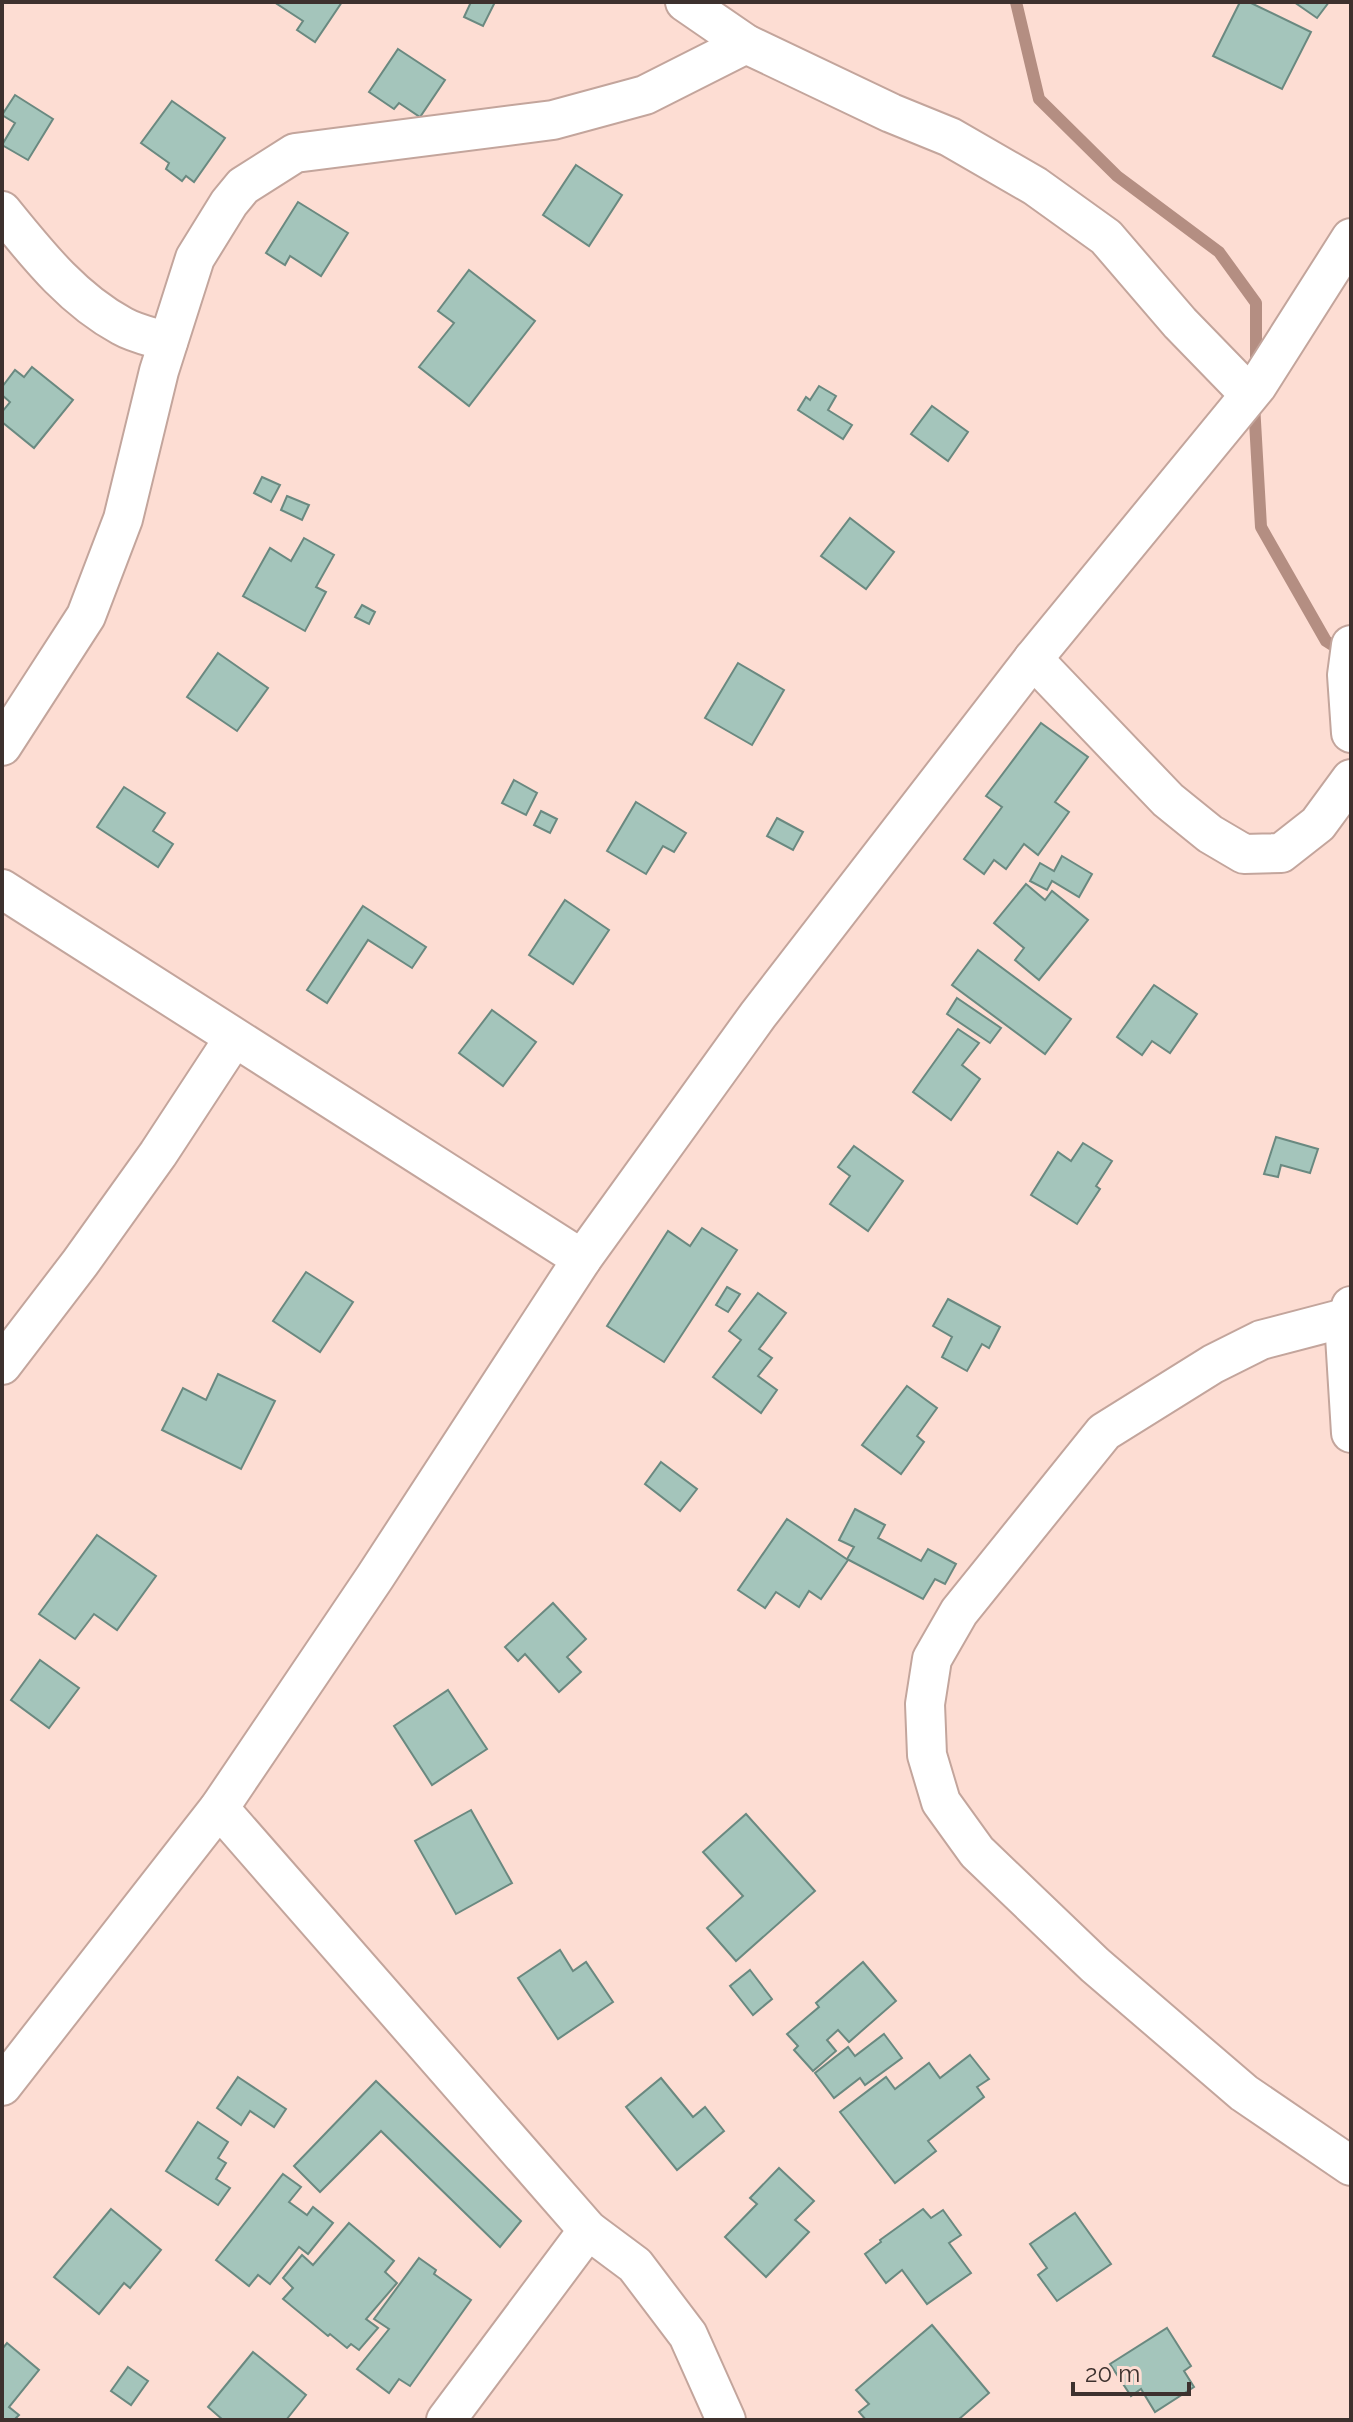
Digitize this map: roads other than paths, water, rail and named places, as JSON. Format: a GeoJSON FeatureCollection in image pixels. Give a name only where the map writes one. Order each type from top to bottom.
{"type":"FeatureCollection","features":[{"type":"Feature","properties":{"kind":"street"},"geometry":{"type":"LineString","coordinates":[[685,2],[746,44],[891,113],[950,137],[1035,186],[1106,237],[1243,401]]}},
{"type":"Feature","properties":{"kind":"street"},"geometry":{"type":"LineString","coordinates":[[2,746],[86,616],[123,519],[168,342],[195,258],[212,228],[243,186],[295,153],[553,120],[645,95],[746,44]]}},
{"type":"Feature","properties":{"kind":"street"},"geometry":{"type":"LineString","coordinates":[[2,211],[33,250],[81,299],[124,328],[168,342]]}},
{"type":"Feature","properties":{"kind":"street"},"geometry":{"type":"LineString","coordinates":[[2,2086],[219,1808],[375,1577],[582,1259],[758,1015],[1033,659],[1243,401],[1351,238]]}},
{"type":"Feature","properties":{"kind":"street"},"geometry":{"type":"LineString","coordinates":[[1033,659],[1168,800],[1210,834],[1244,854],[1281,853],[1318,824],[1351,779]]}},
{"type":"Feature","properties":{"kind":"street"},"geometry":{"type":"LineString","coordinates":[[1349,660],[1351,733]]}},
{"type":"Feature","properties":{"kind":"street"},"geometry":{"type":"LineString","coordinates":[[2,889],[582,1259]]}},
{"type":"Feature","properties":{"kind":"street"},"geometry":{"type":"LineString","coordinates":[[2,1365],[158,1154],[234,1038]]}},
{"type":"Feature","properties":{"kind":"street"},"geometry":{"type":"LineString","coordinates":[[1351,1433],[1345,1351],[1350,1311],[1261,1340],[1213,1364],[1104,1432],[959,1612],[932,1659],[925,1704],[927,1755],[941,1802],[977,1852],[1095,1965],[1244,2093],[1351,2166]]}},
{"type":"Feature","properties":{"kind":"street"},"geometry":{"type":"LineString","coordinates":[[219,1808],[588,2230],[635,2265],[688,2335],[726,2420]]}},
{"type":"Feature","properties":{"kind":"street"},"geometry":{"type":"LineString","coordinates":[[446,2420],[588,2230]]}},
{"type":"Feature","properties":{"kind":"waterway"},"geometry":{"type":"LineString","coordinates":[[1016,2],[1039,99],[1117,176],[1219,252],[1256,303],[1256,365]]}},
{"type":"Feature","properties":{"kind":"waterway"},"geometry":{"type":"LineString","coordinates":[[1254,404],[1261,527],[1326,641],[1345,653]]}}]}
